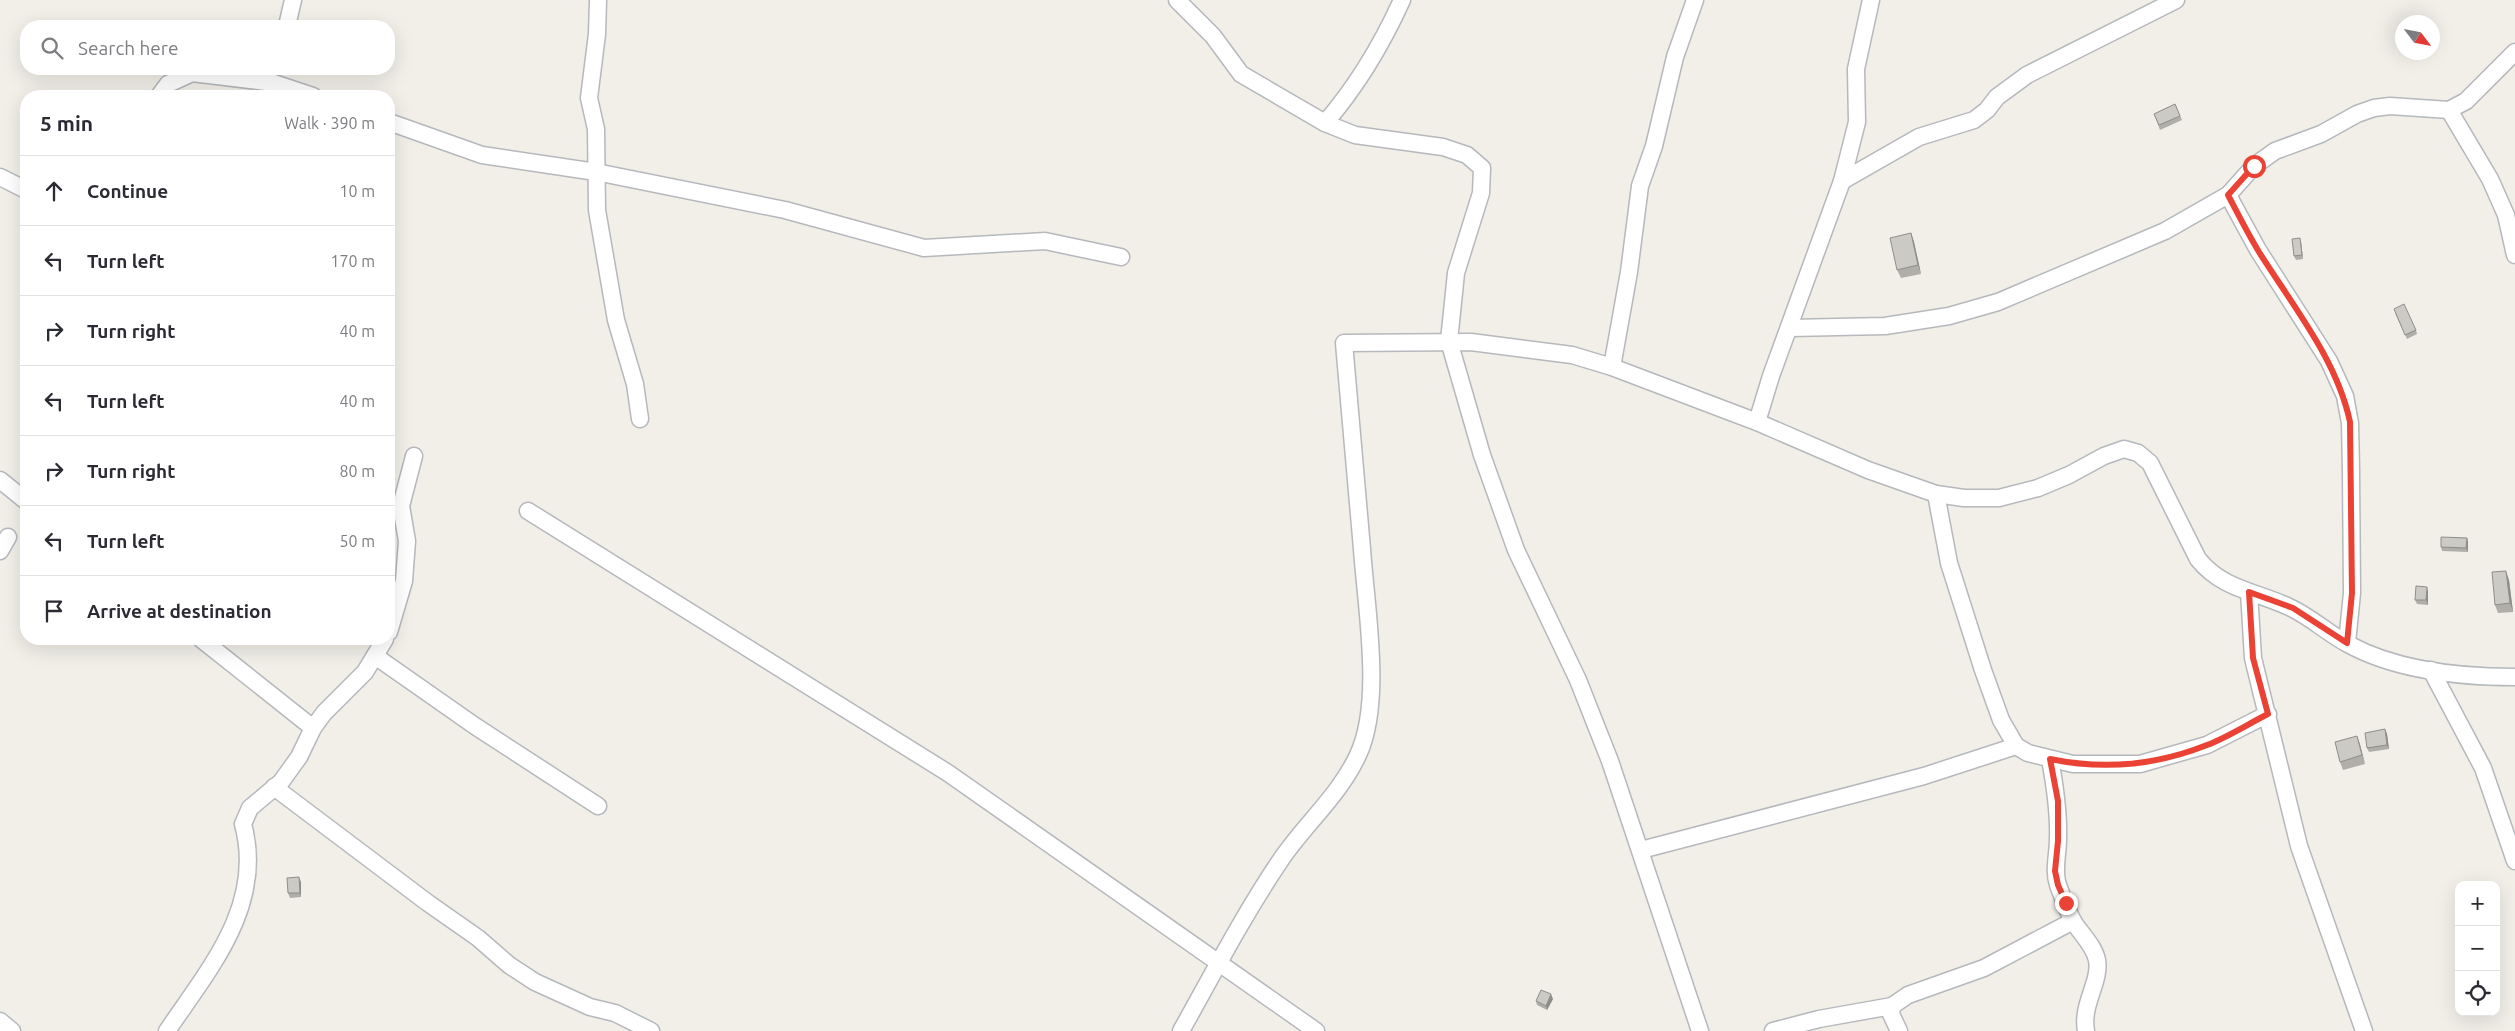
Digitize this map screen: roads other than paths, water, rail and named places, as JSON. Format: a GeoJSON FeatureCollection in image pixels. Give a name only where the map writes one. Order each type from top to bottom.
{"type":"FeatureCollection","features":[{"type":"Feature","properties":{"kind":"street"},"geometry":{"type":"LineString","coordinates":[[288,20],[293,0]]}},
{"type":"Feature","properties":{"kind":"street"},"geometry":{"type":"LineString","coordinates":[[598,0],[598,34],[589,98],[596,129],[597,210],[602,249],[616,320],[635,384],[640,419]]}},
{"type":"Feature","properties":{"kind":"street"},"geometry":{"type":"LineString","coordinates":[[1177,0],[1213,36],[1241,74],[1325,123],[1355,135],[1443,147],[1467,155],[1482,168],[1481,193],[1456,273],[1449,341],[1482,455],[1516,550],[1578,680],[1642,850],[1653,894],[1700,1031]]}},
{"type":"Feature","properties":{"kind":"street"},"geometry":{"type":"LineString","coordinates":[[1325,123],[1352,92],[1390,26],[1402,0]]}},
{"type":"Feature","properties":{"kind":"street"},"geometry":{"type":"LineString","coordinates":[[1612,367],[1629,272],[1640,186],[1654,146],[1675,58],[1695,0]]}},
{"type":"Feature","properties":{"kind":"street"},"geometry":{"type":"LineString","coordinates":[[1757,422],[1842,181],[1857,122],[1856,69],[1871,0]]}},
{"type":"Feature","properties":{"kind":"street"},"geometry":{"type":"LineString","coordinates":[[1842,181],[1919,137],[1974,120],[1987,110],[1997,96],[2027,75],[2176,0]]}},
{"type":"Feature","properties":{"kind":"street"},"geometry":{"type":"LineString","coordinates":[[1790,328],[1885,326],[1949,316],[1998,302],[2165,231],[2228,195],[2254,166],[2275,151],[2321,134],[2357,114],[2374,108],[2390,106],[2449,110],[2466,101],[2515,52]]}},
{"type":"Feature","properties":{"kind":"street"},"geometry":{"type":"LineString","coordinates":[[164,90],[168,84],[188,75]]}},
{"type":"Feature","properties":{"kind":"street"},"geometry":{"type":"LineString","coordinates":[[248,75],[276,76],[302,90]]}},
{"type":"Feature","properties":{"kind":"street"},"geometry":{"type":"LineString","coordinates":[[2449,110],[2490,179],[2506,215],[2515,256]]}},
{"type":"Feature","properties":{"kind":"street"},"geometry":{"type":"LineString","coordinates":[[395,124],[482,154],[596,172],[785,210],[924,248],[1045,241],[1121,258]]}},
{"type":"Feature","properties":{"kind":"street"},"geometry":{"type":"LineString","coordinates":[[0,177],[20,187]]}},
{"type":"Feature","properties":{"kind":"street"},"geometry":{"type":"LineString","coordinates":[[2228,195],[2258,250],[2329,361],[2345,396],[2350,422],[2352,593],[2347,643]]}},
{"type":"Feature","properties":{"kind":"street"},"geometry":{"type":"LineString","coordinates":[[1181,1031],[1234,933],[1281,859],[1323,809],[1358,755],[1367,726],[1370,691],[1369,637],[1344,342],[1449,341],[1527,348],[1572,356],[1612,367],[1757,422],[1868,470],[1936,494],[1964,498],[1999,498],[2038,488],[2069,475],[2104,456],[2124,449],[2138,453],[2150,463],[2198,559],[2219,580],[2293,608],[2347,643],[2381,660],[2431,670],[2464,674],[2515,676]]}},
{"type":"Feature","properties":{"kind":"street"},"geometry":{"type":"LineString","coordinates":[[395,612],[404,581],[407,541],[401,506],[414,456]]}},
{"type":"Feature","properties":{"kind":"street"},"geometry":{"type":"LineString","coordinates":[[0,480],[20,496]]}},
{"type":"Feature","properties":{"kind":"street"},"geometry":{"type":"LineString","coordinates":[[1936,494],[1949,563],[1995,703],[2016,746],[2028,753],[2073,764],[2140,764],[2207,745],[2268,714]]}},
{"type":"Feature","properties":{"kind":"street"},"geometry":{"type":"LineString","coordinates":[[528,511],[948,773],[1316,1031]]}},
{"type":"Feature","properties":{"kind":"street"},"geometry":{"type":"LineString","coordinates":[[2249,592],[2253,658],[2299,846],[2364,1031]]}},
{"type":"Feature","properties":{"kind":"street"},"geometry":{"type":"LineString","coordinates":[[209,645],[313,728]]}},
{"type":"Feature","properties":{"kind":"street"},"geometry":{"type":"LineString","coordinates":[[167,1031],[214,963],[241,910],[246,888],[248,842],[243,824],[250,808],[274,787],[299,757],[313,728],[324,713],[364,672],[381,645]]}},
{"type":"Feature","properties":{"kind":"street"},"geometry":{"type":"LineString","coordinates":[[375,656],[500,742],[598,806]]}},
{"type":"Feature","properties":{"kind":"street"},"geometry":{"type":"LineString","coordinates":[[2431,670],[2482,768],[2515,861]]}},
{"type":"Feature","properties":{"kind":"street"},"geometry":{"type":"LineString","coordinates":[[1642,850],[1924,776],[2016,746]]}},
{"type":"Feature","properties":{"kind":"street"},"geometry":{"type":"LineString","coordinates":[[2050,759],[2058,801],[2058,841],[2055,871],[2058,885],[2073,921],[2087,940],[2097,960],[2094,983],[2086,1003],[2086,1031]]}},
{"type":"Feature","properties":{"kind":"street"},"geometry":{"type":"LineString","coordinates":[[274,787],[428,903],[478,938],[509,965],[535,982],[590,1007],[615,1012],[651,1031]]}},
{"type":"Feature","properties":{"kind":"street"},"geometry":{"type":"LineString","coordinates":[[1773,1031],[1819,1019],[1892,1006],[1908,995],[1984,968],[2073,921]]}},
{"type":"Feature","properties":{"kind":"street"},"geometry":{"type":"LineString","coordinates":[[1892,1006],[1890,1014],[1899,1031]]}},
{"type":"Feature","properties":{"kind":"street"},"geometry":{"type":"LineString","coordinates":[[0,1022],[12,1031]]}}]}
